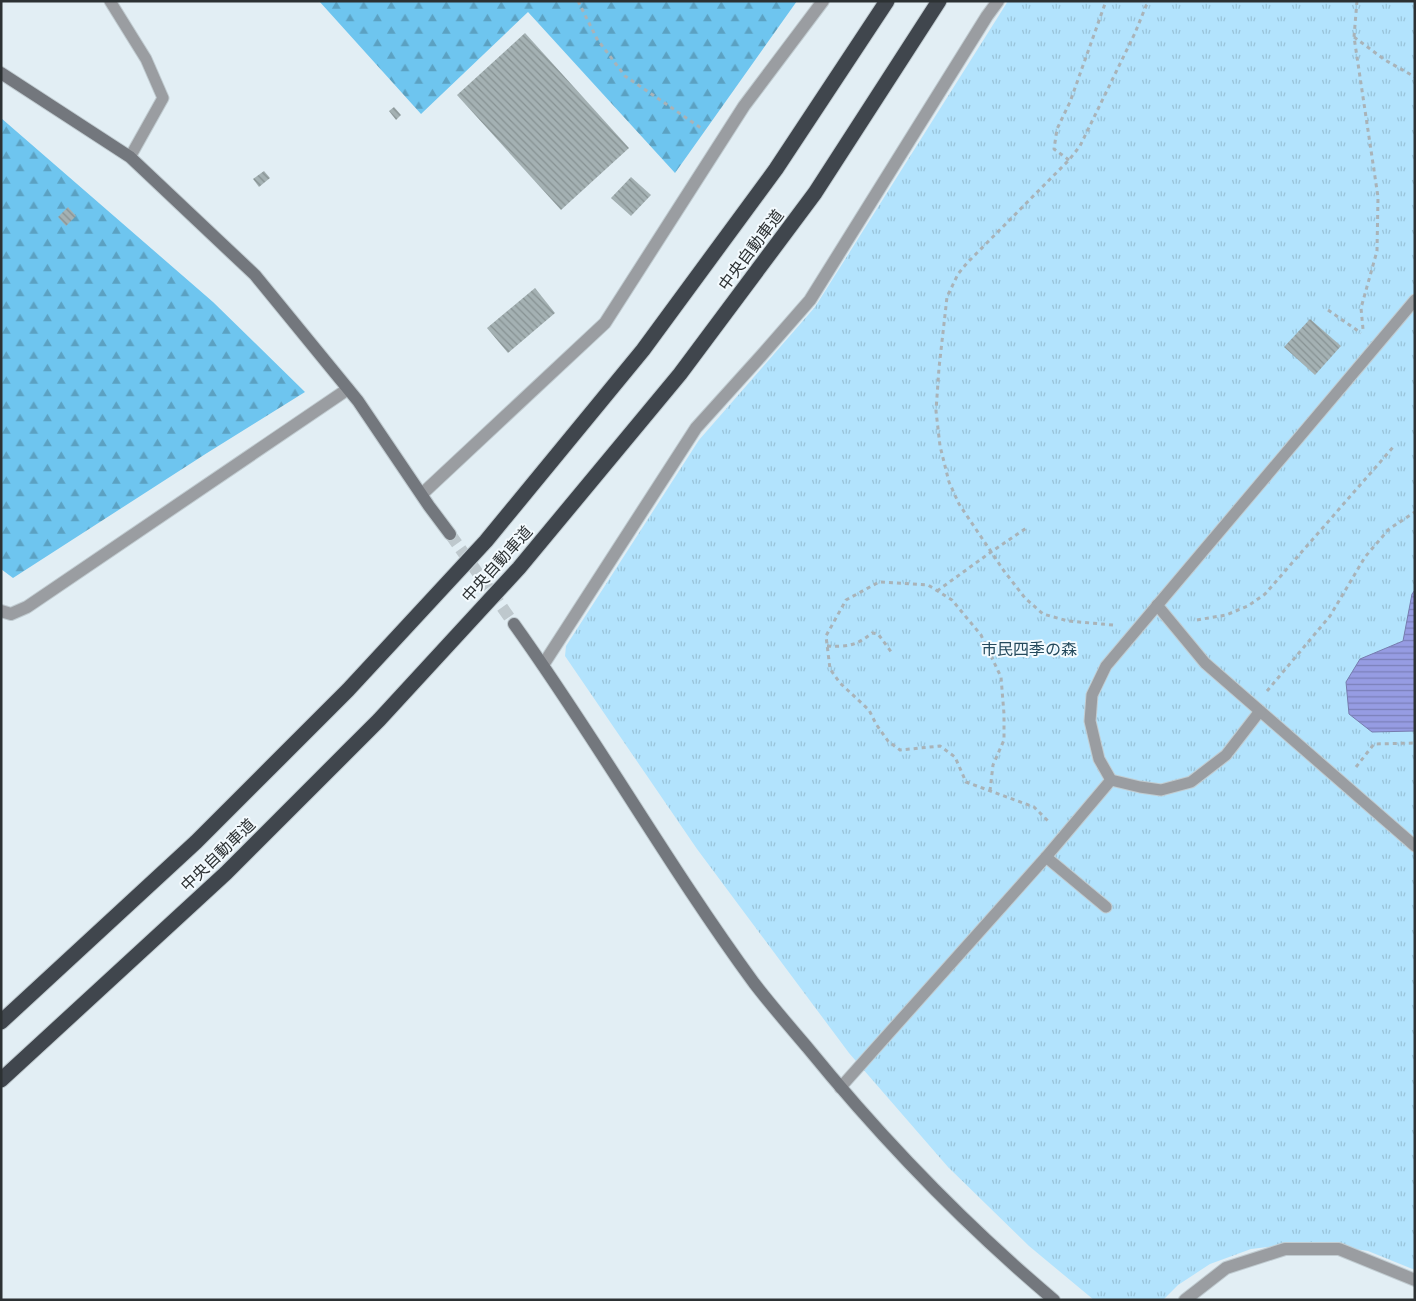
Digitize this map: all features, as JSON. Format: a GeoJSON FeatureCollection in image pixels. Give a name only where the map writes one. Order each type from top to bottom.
{"type":"FeatureCollection","features":[{"type":"Feature","properties":{"kind":"highway","name":"中央自動車道"},"geometry":{"type":"LineString","coordinates":[[1,1022],[196,842],[348,690],[486,541],[648,342],[776,169],[887,1]]}},
{"type":"Feature","properties":{"kind":"highway","name":"中央自動車道"},"geometry":{"type":"LineString","coordinates":[[1,1080],[226,873],[379,720],[519,568],[680,374],[815,193],[939,1]]}},
{"type":"Feature","properties":{"kind":"street"},"geometry":{"type":"LineString","coordinates":[[422,494],[605,323],[744,106],[823,1]]}},
{"type":"Feature","properties":{"kind":"street"},"geometry":{"type":"LineString","coordinates":[[543,665],[696,428],[810,300],[998,1]]}},
{"type":"Feature","properties":{"kind":"street"},"geometry":{"type":"LineString","coordinates":[[1,73],[130,157],[255,275],[358,401],[450,534]]}},
{"type":"Feature","properties":{"kind":"street"},"geometry":{"type":"LineString","coordinates":[[1,611],[10,614],[27,607],[348,389]]}},
{"type":"Feature","properties":{"kind":"street"},"geometry":{"type":"LineString","coordinates":[[514,624],[543,665],[702,908],[755,984],[840,1088],[933,1189],[1010,1263],[1054,1300]]}},
{"type":"Feature","properties":{"kind":"street"},"geometry":{"type":"LineString","coordinates":[[1185,1300],[1226,1268],[1285,1249],[1339,1249],[1415,1280]]}},
{"type":"Feature","properties":{"kind":"lane"},"geometry":{"type":"LineString","coordinates":[[110,1],[146,59],[163,98],[130,157]]}},
{"type":"Feature","properties":{"kind":"lane"},"geometry":{"type":"LineString","coordinates":[[1257,708],[1226,755],[1191,782],[1161,790],[1112,780],[1099,759],[1090,721],[1092,695],[1106,666],[1415,300]]}},
{"type":"Feature","properties":{"kind":"lane"},"geometry":{"type":"LineString","coordinates":[[1157,605],[1205,662],[1415,846]]}},
{"type":"Feature","properties":{"kind":"lane"},"geometry":{"type":"LineString","coordinates":[[840,1088],[1112,780]]}},
{"type":"Feature","properties":{"kind":"lane"},"geometry":{"type":"LineString","coordinates":[[1046,857],[1106,907]]}},
{"type":"Feature","properties":{"kind":"path"},"geometry":{"type":"LineString","coordinates":[[578,1],[597,40],[625,76],[722,141]]}},
{"type":"Feature","properties":{"kind":"path"},"geometry":{"type":"LineString","coordinates":[[1068,160],[1054,148],[1057,129],[1070,102],[1106,1]]}},
{"type":"Feature","properties":{"kind":"path"},"geometry":{"type":"LineString","coordinates":[[1138,628],[1068,621],[1043,614],[1025,598],[959,504],[949,482],[940,446],[936,411],[947,297],[958,274],[1080,146],[1135,33],[1148,1]]}},
{"type":"Feature","properties":{"kind":"path"},"geometry":{"type":"LineString","coordinates":[[1328,310],[1364,335],[1361,308],[1377,251],[1378,197],[1354,37],[1357,1]]}},
{"type":"Feature","properties":{"kind":"path"},"geometry":{"type":"LineString","coordinates":[[1354,37],[1385,60],[1415,77]]}},
{"type":"Feature","properties":{"kind":"path"},"geometry":{"type":"LineString","coordinates":[[1175,627],[1192,621],[1226,615],[1248,606],[1265,594],[1395,445]]}},
{"type":"Feature","properties":{"kind":"path"},"geometry":{"type":"LineString","coordinates":[[1257,708],[1330,616],[1365,556],[1389,529],[1415,512]]}},
{"type":"Feature","properties":{"kind":"path"},"geometry":{"type":"LineString","coordinates":[[937,591],[1028,527]]}},
{"type":"Feature","properties":{"kind":"path"},"geometry":{"type":"LineString","coordinates":[[990,791],[993,765],[1004,740],[1004,714],[1001,677],[981,635],[952,600],[928,585],[879,582],[846,600],[826,636],[830,669],[840,683],[869,710],[888,741],[900,750],[940,746],[954,757],[966,782],[990,791],[1034,807],[1063,837]]}},
{"type":"Feature","properties":{"kind":"path"},"geometry":{"type":"LineString","coordinates":[[828,646],[844,647],[862,641],[872,633],[878,634],[892,653]]}},
{"type":"Feature","properties":{"kind":"path"},"geometry":{"type":"LineString","coordinates":[[1342,782],[1374,744],[1415,743]]}},
{"type":"Feature","properties":{"kind":"green space"},"geometry":{"type":"Polygon","coordinates":[[[319,1],[797,1],[675,173],[528,12],[421,114],[319,1]]]}},
{"type":"Feature","properties":{"kind":"green space","name":"市民四季の森"},"geometry":{"type":"Polygon","coordinates":[[[1008,1],[1415,1],[1415,1270],[1368,1251],[1309,1242],[1251,1249],[1210,1264],[1178,1285],[1163,1300],[1094,1300],[1029,1246],[948,1167],[849,1053],[697,849],[565,656],[566,646],[699,440],[815,307],[1008,1]]]}},
{"type":"Feature","properties":{"kind":"green space"},"geometry":{"type":"Polygon","coordinates":[[[1,118],[213,302],[305,392],[13,578],[1,569],[1,118]]]}},
{"type":"Feature","properties":{"kind":"shaded area"},"geometry":{"type":"Polygon","coordinates":[[[1415,590],[1415,731],[1372,732],[1349,714],[1346,682],[1360,659],[1403,641],[1412,594],[1415,590]]]}},
{"type":"Feature","properties":{"kind":"building"},"geometry":{"type":"Polygon","coordinates":[[[525,33],[629,148],[561,210],[457,95],[525,33]]]}},
{"type":"Feature","properties":{"kind":"building"},"geometry":{"type":"Polygon","coordinates":[[[394,107],[401,115],[396,120],[389,111],[394,107]]]}},
{"type":"Feature","properties":{"kind":"building"},"geometry":{"type":"Polygon","coordinates":[[[264,171],[270,178],[259,187],[253,179],[264,171]]]}},
{"type":"Feature","properties":{"kind":"building"},"geometry":{"type":"Polygon","coordinates":[[[631,177],[651,195],[631,216],[611,198],[631,177]]]}},
{"type":"Feature","properties":{"kind":"building"},"geometry":{"type":"Polygon","coordinates":[[[68,207],[76,216],[66,226],[58,217],[68,207]]]}},
{"type":"Feature","properties":{"kind":"building"},"geometry":{"type":"Polygon","coordinates":[[[535,288],[555,313],[508,353],[487,328],[535,288]]]}},
{"type":"Feature","properties":{"kind":"building"},"geometry":{"type":"Polygon","coordinates":[[[1310,319],[1341,346],[1315,375],[1284,347],[1310,319]]]}},
{"type":"Feature","properties":{"kind":"tunnel"},"geometry":{"type":"LineString","coordinates":[[450,534],[514,624]]}}]}
